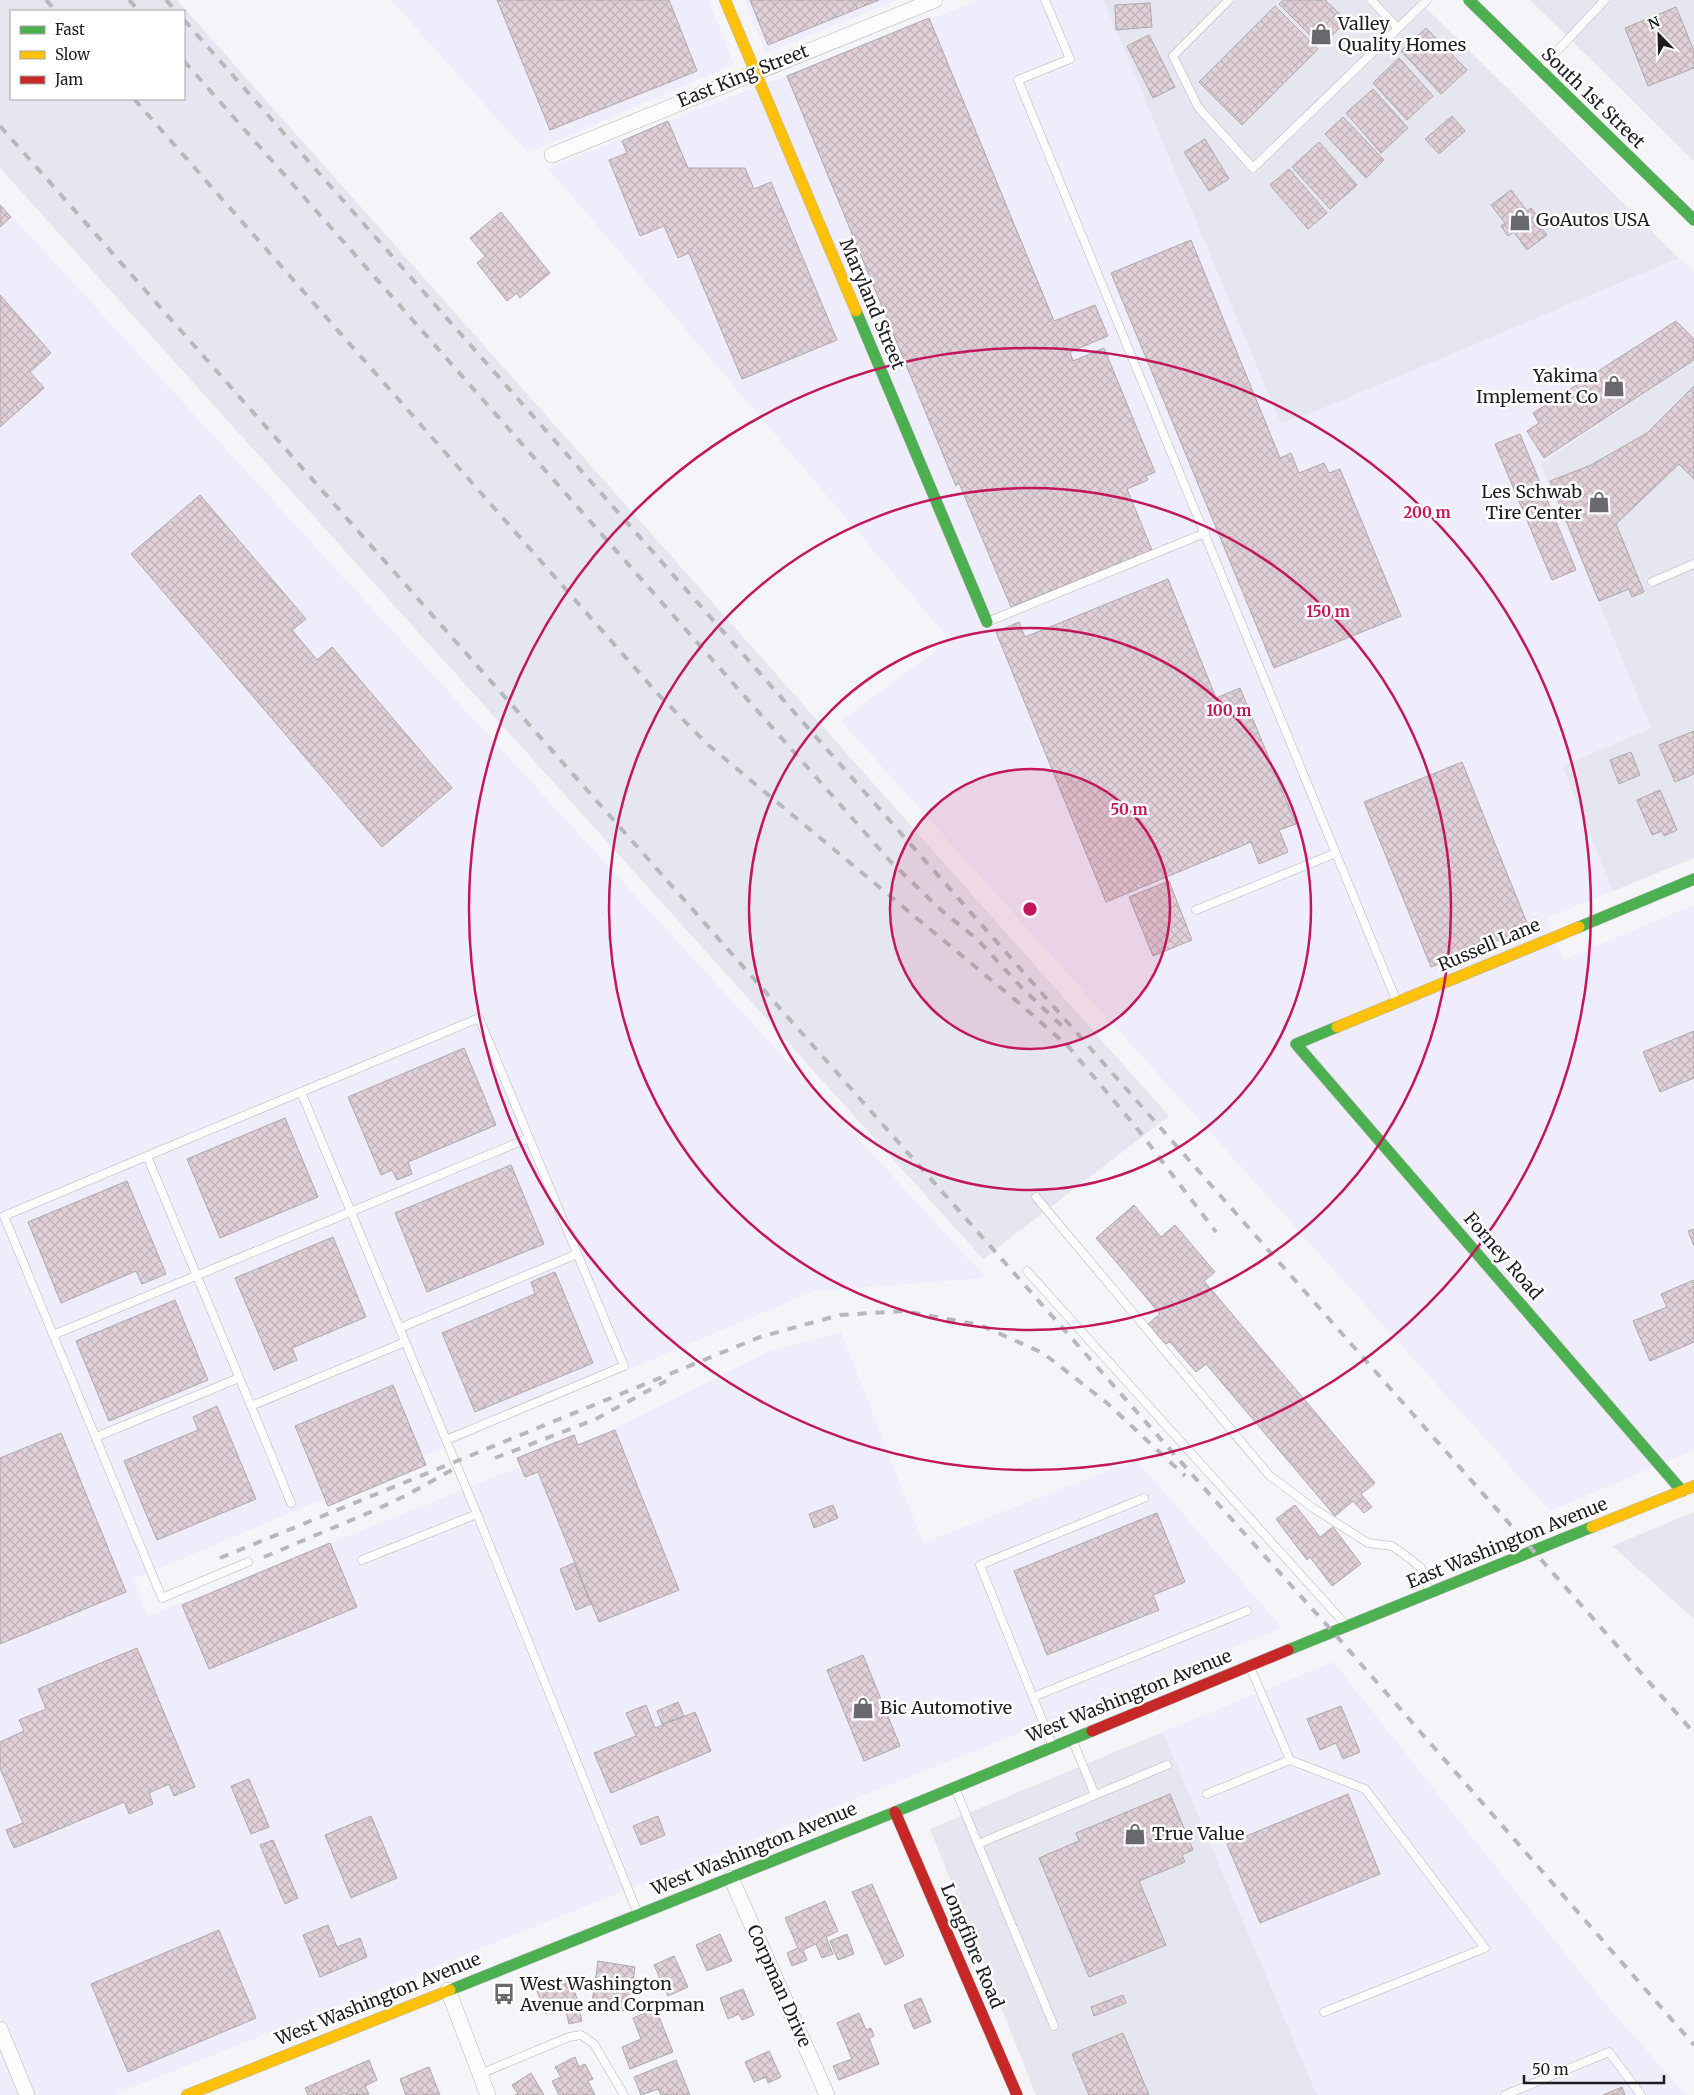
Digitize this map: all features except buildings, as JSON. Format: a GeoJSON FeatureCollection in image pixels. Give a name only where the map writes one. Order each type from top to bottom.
{"type":"FeatureCollection","features":[{"type":"Feature","properties":{"kind":"street","name":"Maryland Street"},"geometry":{"type":"LineString","coordinates":[[725,0],[987,622]]}},
{"type":"Feature","properties":{"kind":"street","name":"East King Street"},"geometry":{"type":"LineString","coordinates":[[552,155],[755,71],[935,0]]}},
{"type":"Feature","properties":{"kind":"street","name":"South 1st Street"},"geometry":{"type":"LineString","coordinates":[[1469,0],[1694,220]]}},
{"type":"Feature","properties":{"kind":"street","name":"Russell Lane"},"geometry":{"type":"LineString","coordinates":[[1296,1044],[1694,879]]}},
{"type":"Feature","properties":{"kind":"street","name":"Forney Road"},"geometry":{"type":"LineString","coordinates":[[1296,1044],[1682,1491]]}},
{"type":"Feature","properties":{"kind":"street","name":"East Washington Avenue"},"geometry":{"type":"LineString","coordinates":[[1333,1632],[1694,1486]]}},
{"type":"Feature","properties":{"kind":"street","name":"West Washington Avenue"},"geometry":{"type":"LineString","coordinates":[[187,2095],[895,1812],[1333,1632]]}},
{"type":"Feature","properties":{"kind":"street","name":"Longfibre Road"},"geometry":{"type":"LineString","coordinates":[[895,1812],[1016,2095]]}},
{"type":"Feature","properties":{"kind":"street","name":"Corpman Drive"},"geometry":{"type":"LineString","coordinates":[[731,1878],[826,2095]]}},
{"type":"Feature","properties":{"kind":"street"},"geometry":{"type":"LineString","coordinates":[[448,1990],[488,2095]]}},
{"type":"Feature","properties":{"kind":"street"},"geometry":{"type":"LineString","coordinates":[[0,2030],[27,2095]]}},
{"type":"Feature","properties":{"kind":"lane"},"geometry":{"type":"LineString","coordinates":[[1046,0],[1070,59],[1018,80],[1398,1002]]}},
{"type":"Feature","properties":{"kind":"lane"},"geometry":{"type":"LineString","coordinates":[[1229,0],[1173,56],[1198,107],[1253,168],[1427,0]]}},
{"type":"Feature","properties":{"kind":"lane"},"geometry":{"type":"LineString","coordinates":[[1371,0],[1398,28]]}},
{"type":"Feature","properties":{"kind":"lane"},"geometry":{"type":"LineString","coordinates":[[1540,70],[1605,0]]}},
{"type":"Feature","properties":{"kind":"lane"},"geometry":{"type":"LineString","coordinates":[[987,622],[1204,533]]}},
{"type":"Feature","properties":{"kind":"lane"},"geometry":{"type":"LineString","coordinates":[[1652,582],[1694,564]]}},
{"type":"Feature","properties":{"kind":"lane"},"geometry":{"type":"LineString","coordinates":[[1196,910],[1336,852]]}},
{"type":"Feature","properties":{"kind":"lane"},"geometry":{"type":"LineString","coordinates":[[248,1562],[162,1598],[4,1216],[479,1018],[624,1366],[446,1440]]}},
{"type":"Feature","properties":{"kind":"lane"},"geometry":{"type":"LineString","coordinates":[[301,1092],[477,1514],[638,1914]]}},
{"type":"Feature","properties":{"kind":"lane"},"geometry":{"type":"LineString","coordinates":[[53,1335],[529,1138]]}},
{"type":"Feature","properties":{"kind":"lane"},"geometry":{"type":"LineString","coordinates":[[147,1156],[291,1503]]}},
{"type":"Feature","properties":{"kind":"lane"},"geometry":{"type":"LineString","coordinates":[[1036,1197],[1269,1475],[1313,1508],[1368,1543],[1392,1546],[1410,1558],[1421,1568],[1430,1593]]}},
{"type":"Feature","properties":{"kind":"lane"},"geometry":{"type":"LineString","coordinates":[[400,1328],[577,1254]]}},
{"type":"Feature","properties":{"kind":"lane"},"geometry":{"type":"LineString","coordinates":[[1027,1271],[1347,1626]]}},
{"type":"Feature","properties":{"kind":"lane"},"geometry":{"type":"LineString","coordinates":[[250,1406],[405,1342]]}},
{"type":"Feature","properties":{"kind":"lane"},"geometry":{"type":"LineString","coordinates":[[96,1437],[239,1378]]}},
{"type":"Feature","properties":{"kind":"lane"},"geometry":{"type":"LineString","coordinates":[[1053,1746],[980,1565],[1144,1498]]}},
{"type":"Feature","properties":{"kind":"lane"},"geometry":{"type":"LineString","coordinates":[[362,1560],[477,1514]]}},
{"type":"Feature","properties":{"kind":"lane"},"geometry":{"type":"LineString","coordinates":[[1033,1697],[1247,1611]]}},
{"type":"Feature","properties":{"kind":"lane"},"geometry":{"type":"LineString","coordinates":[[1249,1666],[1290,1760]]}},
{"type":"Feature","properties":{"kind":"lane"},"geometry":{"type":"LineString","coordinates":[[1072,1739],[1095,1795]]}},
{"type":"Feature","properties":{"kind":"lane"},"geometry":{"type":"LineString","coordinates":[[1208,1794],[1290,1760],[1365,1789],[1485,1948],[1324,2012]]}},
{"type":"Feature","properties":{"kind":"lane"},"geometry":{"type":"LineString","coordinates":[[978,1844],[1167,1765]]}},
{"type":"Feature","properties":{"kind":"lane"},"geometry":{"type":"LineString","coordinates":[[954,1787],[1054,2026]]}},
{"type":"Feature","properties":{"kind":"lane"},"geometry":{"type":"LineString","coordinates":[[480,2074],[568,2037],[581,2035],[594,2044],[624,2095]]}},
{"type":"Feature","properties":{"kind":"lane"},"geometry":{"type":"LineString","coordinates":[[1505,2095],[1609,2052],[1641,2095]]}},
{"type":"Feature","properties":{"kind":"shaded area"},"geometry":{"type":"Polygon","coordinates":[[[0,0],[177,0],[1169,1116],[983,1259],[0,168],[0,0]]]}},
{"type":"Feature","properties":{"kind":"shaded area"},"geometry":{"type":"Polygon","coordinates":[[[391,0],[708,0],[734,64],[528,153],[391,0]]]}},
{"type":"Feature","properties":{"kind":"shaded area"},"geometry":{"type":"Polygon","coordinates":[[[744,0],[896,0],[766,53],[744,0]]]}},
{"type":"Feature","properties":{"kind":"shaded area"},"geometry":{"type":"Polygon","coordinates":[[[980,0],[1103,0],[1281,424],[1329,406],[1679,258],[1694,273],[1694,360],[1540,464],[1651,728],[1562,766],[1613,891],[1547,918],[1563,960],[1694,905],[1694,1450],[1550,1511],[841,721],[950,640],[548,168],[980,0]]]}},
{"type":"Feature","properties":{"kind":"shaded area"},"geometry":{"type":"Polygon","coordinates":[[[1103,0],[1418,0],[1679,258],[1329,406],[1281,424],[1103,0]]]}},
{"type":"Feature","properties":{"kind":"shaded area"},"geometry":{"type":"Polygon","coordinates":[[[1530,0],[1694,0],[1694,161],[1530,0]]]}},
{"type":"Feature","properties":{"kind":"shaded area"},"geometry":{"type":"Polygon","coordinates":[[[0,203],[986,1278],[814,1291],[134,1579],[147,1617],[614,1429],[768,1352],[841,1332],[923,1543],[1136,1460],[1282,1628],[113,2095],[0,2095],[0,203]]]}},
{"type":"Feature","properties":{"kind":"shaded area"},"geometry":{"type":"Polygon","coordinates":[[[1694,360],[1694,858],[1613,891],[1562,766],[1651,728],[1540,464],[1694,360]]]}},
{"type":"Feature","properties":{"kind":"shaded area"},"geometry":{"type":"Polygon","coordinates":[[[1694,1512],[1694,1619],[1612,1546],[1694,1512]]]}},
{"type":"Feature","properties":{"kind":"shaded area"},"geometry":{"type":"Polygon","coordinates":[[[1333,1662],[1601,1999],[1686,2095],[1317,2095],[1163,1732],[1333,1662]]]}},
{"type":"Feature","properties":{"kind":"shaded area"},"geometry":{"type":"Polygon","coordinates":[[[1163,1732],[1317,2095],[1036,2095],[930,1829],[1163,1732]]]}},
{"type":"Feature","properties":{"kind":"railway"},"geometry":{"type":"LineString","coordinates":[[46,0],[55,10]]}},
{"type":"Feature","properties":{"kind":"railway"},"geometry":{"type":"LineString","coordinates":[[129,0],[138,10]]}},
{"type":"Feature","properties":{"kind":"railway"},"geometry":{"type":"LineString","coordinates":[[166,0],[175,10]]}},
{"type":"Feature","properties":{"kind":"railway"},"geometry":{"type":"LineString","coordinates":[[185,21],[1694,1733]]}},
{"type":"Feature","properties":{"kind":"railway"},"geometry":{"type":"LineString","coordinates":[[185,62],[890,861],[941,910],[978,940],[1022,988],[1062,1026]]}},
{"type":"Feature","properties":{"kind":"railway"},"geometry":{"type":"LineString","coordinates":[[135,100],[657,693],[707,744],[1019,1003],[1071,1049]]}},
{"type":"Feature","properties":{"kind":"railway"},"geometry":{"type":"LineString","coordinates":[[0,126],[1333,1632],[1694,2045]]}},
{"type":"Feature","properties":{"kind":"railway"},"geometry":{"type":"LineString","coordinates":[[1067,1045],[1136,1127],[1216,1232]]}},
{"type":"Feature","properties":{"kind":"railway"},"geometry":{"type":"LineString","coordinates":[[220,1558],[760,1337],[840,1315],[904,1311],[980,1325],[1043,1353],[1107,1403],[1185,1476]]}},
{"type":"Feature","properties":{"kind":"railway"},"geometry":{"type":"LineString","coordinates":[[495,1458],[596,1419],[666,1381]]}},
{"type":"Feature","properties":{"kind":"railway"},"geometry":{"type":"LineString","coordinates":[[264,1557],[373,1511],[407,1495],[457,1467]]}},
{"type":"Feature","properties":{"kind":"traffic: fast"},"geometry":{"type":"LineString","coordinates":[[1469,0],[1694,220]]}},
{"type":"Feature","properties":{"kind":"traffic: fast"},"geometry":{"type":"LineString","coordinates":[[856,311],[987,622]]}},
{"type":"Feature","properties":{"kind":"traffic: fast"},"geometry":{"type":"LineString","coordinates":[[1579,927],[1694,879]]}},
{"type":"Feature","properties":{"kind":"traffic: fast"},"geometry":{"type":"LineString","coordinates":[[1337,1027],[1296,1044],[1682,1491]]}},
{"type":"Feature","properties":{"kind":"traffic: fast"},"geometry":{"type":"LineString","coordinates":[[1288,1650],[1592,1527]]}},
{"type":"Feature","properties":{"kind":"traffic: fast"},"geometry":{"type":"LineString","coordinates":[[450,1990],[1092,1731]]}},
{"type":"Feature","properties":{"kind":"traffic: slow"},"geometry":{"type":"LineString","coordinates":[[725,0],[856,311]]}},
{"type":"Feature","properties":{"kind":"traffic: slow"},"geometry":{"type":"LineString","coordinates":[[1337,1027],[1579,927]]}},
{"type":"Feature","properties":{"kind":"traffic: slow"},"geometry":{"type":"LineString","coordinates":[[1592,1527],[1694,1486]]}},
{"type":"Feature","properties":{"kind":"traffic: slow"},"geometry":{"type":"LineString","coordinates":[[187,2095],[450,1990]]}},
{"type":"Feature","properties":{"kind":"traffic: jam"},"geometry":{"type":"LineString","coordinates":[[1092,1731],[1288,1650]]}},
{"type":"Feature","properties":{"kind":"traffic: jam"},"geometry":{"type":"LineString","coordinates":[[895,1812],[1017,2095]]}},
{"type":"Feature","properties":{"kind":"place","name":"Valley Quality Homes"},"geometry":{"type":"Point","coordinates":[1321,34]}},
{"type":"Feature","properties":{"kind":"place","name":"GoAutos USA"},"geometry":{"type":"Point","coordinates":[1520,220]}},
{"type":"Feature","properties":{"kind":"place","name":"Yakima Implement Co"},"geometry":{"type":"Point","coordinates":[1614,386]}},
{"type":"Feature","properties":{"kind":"place","name":"Les Schwab Tire Center"},"geometry":{"type":"Point","coordinates":[1599,502]}},
{"type":"Feature","properties":{"kind":"place","name":"Bic Automotive"},"geometry":{"type":"Point","coordinates":[863,1708]}},
{"type":"Feature","properties":{"kind":"place","name":"True Value"},"geometry":{"type":"Point","coordinates":[1135,1834]}},
{"type":"Feature","properties":{"kind":"place","name":"West Washington Avenue and Corpman"},"geometry":{"type":"Point","coordinates":[504,1994]}}]}
